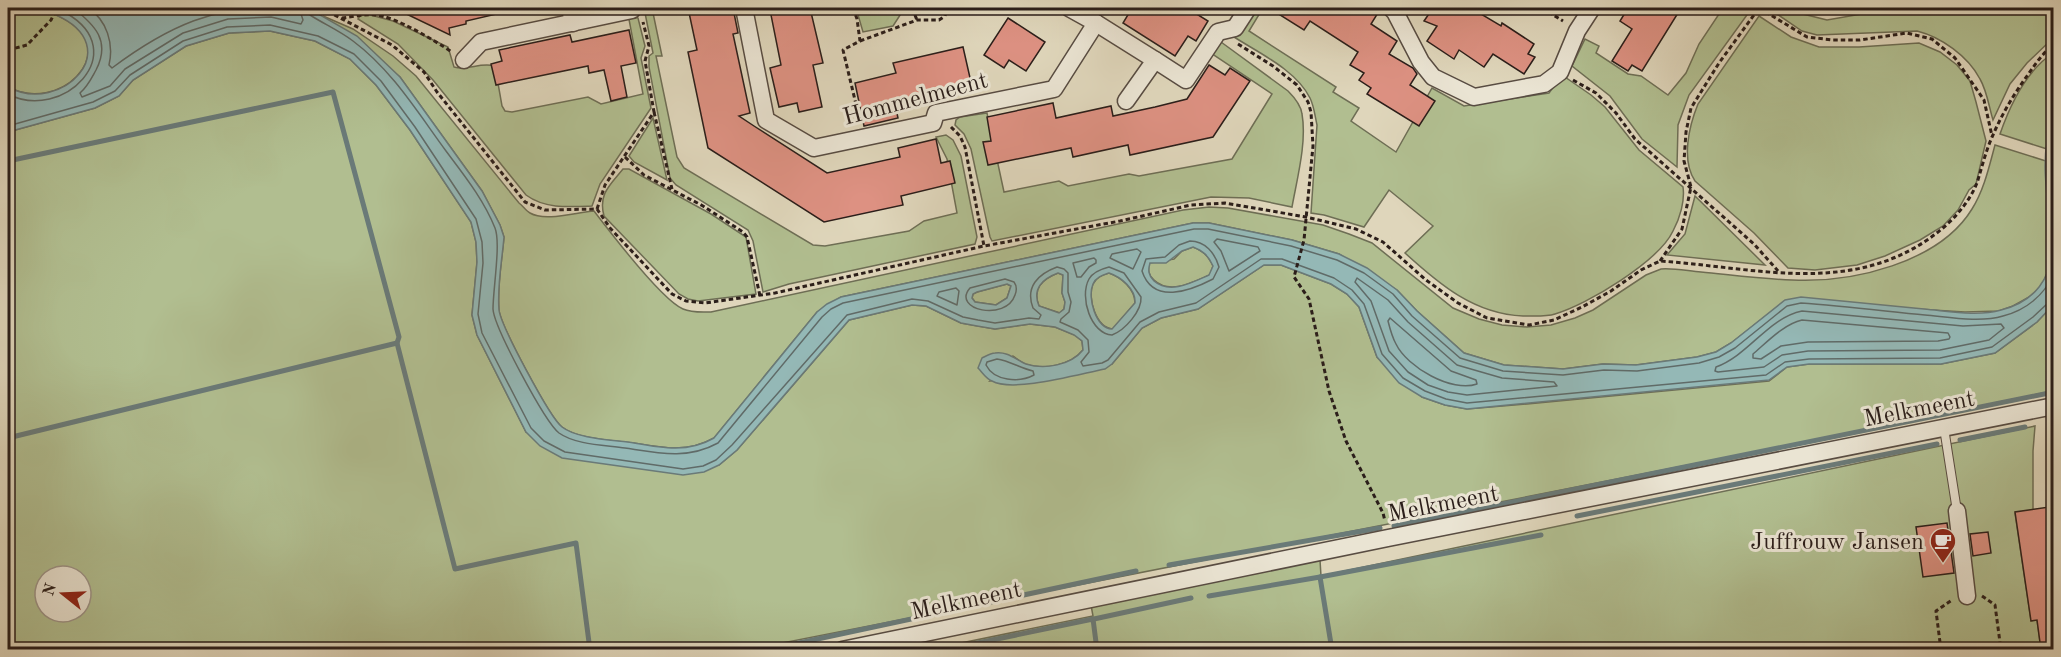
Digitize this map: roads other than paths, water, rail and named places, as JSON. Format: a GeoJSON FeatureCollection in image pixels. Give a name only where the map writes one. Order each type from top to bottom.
{"type":"FeatureCollection","features":[{"type":"Feature","properties":{"kind":"street","name":"Hommelmeent"},"geometry":{"type":"LineString","coordinates":[[744,8],[766,120],[814,148],[933,123],[936,113],[1054,89],[1096,23]]}},
{"type":"Feature","properties":{"kind":"street"},"geometry":{"type":"LineString","coordinates":[[1069,8],[1186,80],[1218,32],[1235,28],[1248,8]]}},
{"type":"Feature","properties":{"kind":"street"},"geometry":{"type":"LineString","coordinates":[[1391,8],[1421,62],[1433,77],[1474,97],[1544,84],[1560,72],[1577,31],[1592,8]]}},
{"type":"Feature","properties":{"kind":"street"},"geometry":{"type":"LineString","coordinates":[[464,60],[481,42],[572,15],[632,9]]}},
{"type":"Feature","properties":{"kind":"street"},"geometry":{"type":"LineString","coordinates":[[1126,101],[1155,60]]}},
{"type":"Feature","properties":{"kind":"street","name":"Melkmeent"},"geometry":{"type":"LineString","coordinates":[[842,650],[1388,538],[2054,406]]}},
{"type":"Feature","properties":{"kind":"street"},"geometry":{"type":"LineString","coordinates":[[1957,511],[1967,596]]}},
{"type":"Feature","properties":{"kind":"lane"},"geometry":{"type":"LineString","coordinates":[[1944,428],[1957,511]]}},
{"type":"Feature","properties":{"kind":"water"},"geometry":{"type":"Polygon","coordinates":[[[60,8],[308,8],[357,36],[400,77],[482,191],[504,237],[499,283],[499,310],[508,334],[537,390],[556,420],[569,431],[596,438],[675,448],[694,446],[714,438],[817,312],[841,297],[1193,223],[1209,223],[1292,240],[1339,254],[1367,268],[1397,290],[1464,353],[1504,365],[1563,369],[1603,364],[1636,365],[1697,357],[1716,352],[1731,343],[1785,300],[1801,297],[1963,313],[1992,312],[2013,306],[2032,295],[2045,278],[2049,268],[2052,244],[2045,166],[2048,136],[2053,122],[2053,305],[2037,322],[1995,353],[1941,364],[1809,364],[1787,367],[1769,380],[1467,409],[1445,405],[1422,397],[1399,383],[1377,357],[1359,307],[1347,294],[1331,284],[1281,265],[1264,265],[1198,309],[1161,318],[1142,328],[1112,364],[1105,369],[1030,384],[1002,384],[992,381],[978,368],[982,358],[988,355],[1004,353],[1033,366],[1057,365],[1078,355],[1083,350],[1082,341],[1055,327],[1030,324],[995,329],[961,323],[926,306],[912,305],[849,320],[737,450],[719,465],[704,472],[683,475],[562,458],[540,446],[526,432],[477,335],[472,315],[477,262],[476,242],[471,222],[410,130],[376,85],[350,59],[315,41],[270,31],[229,33],[186,46],[133,80],[119,96],[95,108],[8,132],[8,87],[29,94],[48,92],[66,85],[79,74],[87,59],[86,44],[77,28],[56,15],[60,8]],[[1193,247],[1182,251],[1166,263],[1150,263],[1149,272],[1154,281],[1160,285],[1174,287],[1189,284],[1209,275],[1213,266],[1205,254],[1193,247]],[[1058,273],[1040,285],[1037,300],[1039,306],[1059,313],[1064,309],[1065,302],[1062,293],[1063,275],[1058,273]],[[1109,273],[1094,282],[1091,290],[1092,304],[1101,324],[1112,329],[1135,303],[1135,298],[1130,288],[1114,275],[1109,273]],[[1007,284],[977,292],[972,298],[975,302],[996,305],[1007,298],[1011,286],[1007,284]]]}},
{"type":"Feature","properties":{"kind":"waterway"},"geometry":{"type":"LineString","coordinates":[[8,161],[333,92],[399,337],[397,343],[455,569],[576,543],[590,650]]}},
{"type":"Feature","properties":{"kind":"waterway"},"geometry":{"type":"LineString","coordinates":[[8,438],[397,343]]}},
{"type":"Feature","properties":{"kind":"waterway"},"geometry":{"type":"LineString","coordinates":[[1394,526],[2054,392]]}},
{"type":"Feature","properties":{"kind":"waterway"},"geometry":{"type":"LineString","coordinates":[[1960,440],[2025,427]]}},
{"type":"Feature","properties":{"kind":"waterway"},"geometry":{"type":"LineString","coordinates":[[1577,516],[1937,444]]}},
{"type":"Feature","properties":{"kind":"waterway"},"geometry":{"type":"LineString","coordinates":[[1169,565],[1380,528]]}},
{"type":"Feature","properties":{"kind":"waterway"},"geometry":{"type":"LineString","coordinates":[[1320,577],[1541,535]]}},
{"type":"Feature","properties":{"kind":"waterway"},"geometry":{"type":"LineString","coordinates":[[766,650],[1136,571]]}},
{"type":"Feature","properties":{"kind":"waterway"},"geometry":{"type":"LineString","coordinates":[[1209,596],[1320,577],[1332,650]]}},
{"type":"Feature","properties":{"kind":"waterway"},"geometry":{"type":"LineString","coordinates":[[1094,619],[1191,598]]}},
{"type":"Feature","properties":{"kind":"waterway"},"geometry":{"type":"LineString","coordinates":[[944,650],[1093,619],[1097,650]]}},
{"type":"Feature","properties":{"kind":"place","name":"Juffrouw Jansen"},"geometry":{"type":"Point","coordinates":[1943,564]}}]}
